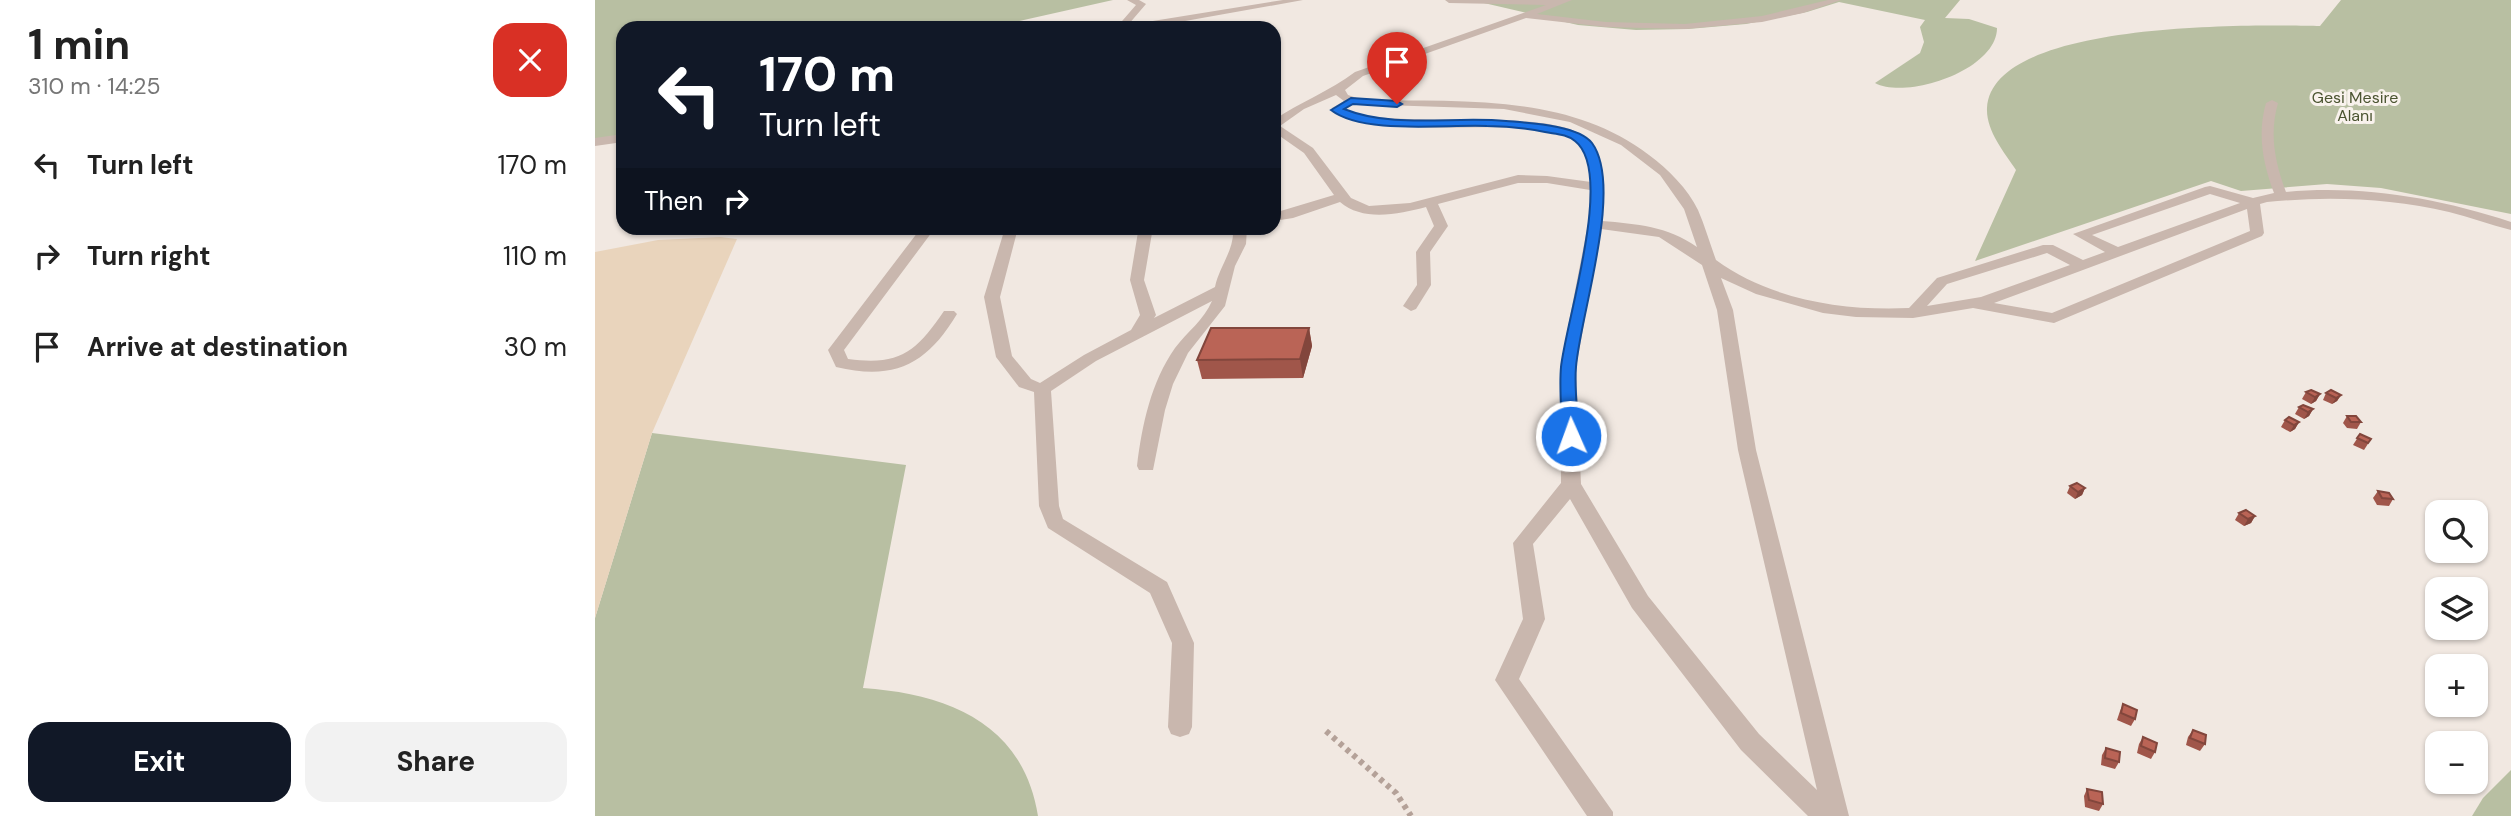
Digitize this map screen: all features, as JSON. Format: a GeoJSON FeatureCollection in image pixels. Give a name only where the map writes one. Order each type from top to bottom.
{"type":"FeatureCollection","features":[{"type":"Feature","properties":{"kind":"street"},"geometry":{"type":"LineString","coordinates":[[1127,21],[1142,4],[1131,0]]}},
{"type":"Feature","properties":{"kind":"street"},"geometry":{"type":"LineString","coordinates":[[1176,21],[1299,0]]}},
{"type":"Feature","properties":{"kind":"street"},"geometry":{"type":"LineString","coordinates":[[1449,0],[1563,2]]}},
{"type":"Feature","properties":{"kind":"street"},"geometry":{"type":"LineString","coordinates":[[1522,15],[1609,24],[1678,27],[1750,20],[1837,0]]}},
{"type":"Feature","properties":{"kind":"street"},"geometry":{"type":"LineString","coordinates":[[1563,2],[1359,74],[1336,110],[1360,120],[1406,123],[1487,122],[1538,127],[1575,135],[1587,145],[1597,176],[1597,187],[1595,224],[1568,368],[1571,484],[1640,602],[1750,742],[1826,816]]}},
{"type":"Feature","properties":{"kind":"street"},"geometry":{"type":"LineString","coordinates":[[1235,21],[1244,11]]}},
{"type":"Feature","properties":{"kind":"street"},"geometry":{"type":"LineString","coordinates":[[1281,118],[1300,107],[1345,95],[1374,104],[1504,106],[1540,111],[1573,119],[1625,142],[1664,172],[1691,209],[1725,310],[1747,450],[1836,816]]}},
{"type":"Feature","properties":{"kind":"street"},"geometry":{"type":"LineString","coordinates":[[2272,103],[2267,115],[2267,142],[2274,178],[2281,196]]}},
{"type":"Feature","properties":{"kind":"street"},"geometry":{"type":"LineString","coordinates":[[1281,126],[1311,152],[1351,204],[1377,212],[1430,202],[1516,179],[1532,178],[1597,187]]}},
{"type":"Feature","properties":{"kind":"street"},"geometry":{"type":"LineString","coordinates":[[595,142],[616,139]]}},
{"type":"Feature","properties":{"kind":"street"},"geometry":{"type":"LineString","coordinates":[[2116,252],[2080,234],[2210,190],[2253,202]]}},
{"type":"Feature","properties":{"kind":"street"},"geometry":{"type":"LineString","coordinates":[[1595,224],[1665,234],[1731,277],[1779,298],[1838,311],[1892,315],[1942,311],[1973,304],[2253,202],[2281,196],[2307,193],[2409,200],[2511,226]]}},
{"type":"Feature","properties":{"kind":"street"},"geometry":{"type":"LineString","coordinates":[[1281,216],[1344,196]]}},
{"type":"Feature","properties":{"kind":"street"},"geometry":{"type":"LineString","coordinates":[[1411,306],[1424,285],[1423,251],[1441,226],[1430,202]]}},
{"type":"Feature","properties":{"kind":"street"},"geometry":{"type":"LineString","coordinates":[[1973,304],[2054,318],[2257,233],[2253,202]]}},
{"type":"Feature","properties":{"kind":"street"},"geometry":{"type":"LineString","coordinates":[[923,235],[836,350],[842,363],[876,368],[916,355],[935,337],[949,314]]}},
{"type":"Feature","properties":{"kind":"street"},"geometry":{"type":"LineString","coordinates":[[1009,235],[992,297],[1004,357],[1025,383],[1042,389]]}},
{"type":"Feature","properties":{"kind":"street"},"geometry":{"type":"LineString","coordinates":[[1137,332],[1148,315],[1136,279],[1144,235]]}},
{"type":"Feature","properties":{"kind":"street"},"geometry":{"type":"LineString","coordinates":[[1146,466],[1150,430],[1160,396],[1177,356],[1214,313],[1224,289],[1227,267],[1242,241],[1241,235]]}},
{"type":"Feature","properties":{"kind":"street"},"geometry":{"type":"LineString","coordinates":[[1913,313],[1943,281],[2048,248],[2082,265]]}},
{"type":"Feature","properties":{"kind":"street"},"geometry":{"type":"LineString","coordinates":[[1042,389],[1137,332],[1224,289]]}},
{"type":"Feature","properties":{"kind":"street"},"geometry":{"type":"LineString","coordinates":[[1042,389],[1049,506],[1055,523],[1159,588],[1183,643],[1180,727]]}},
{"type":"Feature","properties":{"kind":"street"},"geometry":{"type":"LineString","coordinates":[[1571,484],[1523,542],[1534,619],[1507,680],[1600,812],[1600,816]]}},
{"type":"Feature","properties":{"kind":"path"},"geometry":{"type":"LineString","coordinates":[[1326,731],[1396,793],[1411,816]]}},
{"type":"Feature","properties":{"kind":"green space"},"geometry":{"type":"Polygon","coordinates":[[[595,0],[1113,0],[1019,21],[616,21],[616,140],[595,143],[595,0]]]}},
{"type":"Feature","properties":{"kind":"green space"},"geometry":{"type":"Polygon","coordinates":[[[1471,0],[1960,0],[1945,18],[1969,19],[1997,28],[1993,43],[1982,57],[1967,68],[1928,84],[1889,87],[1875,83],[1920,53],[1924,42],[1920,27],[1925,20],[1839,2],[1807,12],[1746,24],[1636,30],[1578,25],[1471,0]]]}},
{"type":"Feature","properties":{"kind":"green space","name":"Gesi Mesire Alanı"},"geometry":{"type":"Polygon","coordinates":[[[2341,0],[2511,0],[2511,214],[2381,188],[2327,184],[2241,191],[2211,181],[1975,261],[2016,170],[1997,141],[1987,117],[1987,108],[2000,79],[2032,57],[2078,43],[2132,33],[2189,28],[2320,26],[2341,0]]]}},
{"type":"Feature","properties":{"kind":"green space"},"geometry":{"type":"Polygon","coordinates":[[[652,433],[906,465],[863,688],[924,697],[977,719],[998,736],[1016,758],[1030,784],[1038,816],[595,816],[595,618],[652,433]]]}},
{"type":"Feature","properties":{"kind":"green space"},"geometry":{"type":"Polygon","coordinates":[[[2511,770],[2511,816],[2472,816],[2488,793],[2511,770]]]}},
{"type":"Feature","properties":{"kind":"sand"},"geometry":{"type":"Polygon","coordinates":[[[720,237],[737,239],[652,433],[595,618],[595,252],[658,240],[720,237]]]}},
{"type":"Feature","properties":{"kind":"building"},"geometry":{"type":"Polygon","coordinates":[[[1211,328],[1309,328],[1300,359],[1197,360],[1211,328]]]}},
{"type":"Feature","properties":{"kind":"building"},"geometry":{"type":"Polygon","coordinates":[[[2311,390],[2320,394],[2315,397],[2306,392],[2311,390]]]}},
{"type":"Feature","properties":{"kind":"building"},"geometry":{"type":"Polygon","coordinates":[[[2331,390],[2341,395],[2336,398],[2326,393],[2331,390]]]}},
{"type":"Feature","properties":{"kind":"building"},"geometry":{"type":"Polygon","coordinates":[[[2303,405],[2313,409],[2308,412],[2299,407],[2303,405]]]}},
{"type":"Feature","properties":{"kind":"building"},"geometry":{"type":"Polygon","coordinates":[[[2347,416],[2356,416],[2361,422],[2351,422],[2347,416]]]}},
{"type":"Feature","properties":{"kind":"building"},"geometry":{"type":"Polygon","coordinates":[[[2289,417],[2299,422],[2294,425],[2285,420],[2289,417]]]}},
{"type":"Feature","properties":{"kind":"building"},"geometry":{"type":"Polygon","coordinates":[[[2360,434],[2371,439],[2368,443],[2357,438],[2360,434]]]}},
{"type":"Feature","properties":{"kind":"building"},"geometry":{"type":"Polygon","coordinates":[[[2077,483],[2085,488],[2078,492],[2070,486],[2077,483]]]}},
{"type":"Feature","properties":{"kind":"building"},"geometry":{"type":"Polygon","coordinates":[[[2378,491],[2389,493],[2393,499],[2382,498],[2378,491]]]}},
{"type":"Feature","properties":{"kind":"building"},"geometry":{"type":"Polygon","coordinates":[[[2246,510],[2255,516],[2248,519],[2239,513],[2246,510]]]}},
{"type":"Feature","properties":{"kind":"building"},"geometry":{"type":"Polygon","coordinates":[[[2123,704],[2137,710],[2135,719],[2121,713],[2123,704]]]}},
{"type":"Feature","properties":{"kind":"building"},"geometry":{"type":"Polygon","coordinates":[[[2193,730],[2206,735],[2205,744],[2190,738],[2193,730]]]}},
{"type":"Feature","properties":{"kind":"building"},"geometry":{"type":"Polygon","coordinates":[[[2143,737],[2157,743],[2155,752],[2141,746],[2143,737]]]}},
{"type":"Feature","properties":{"kind":"building"},"geometry":{"type":"Polygon","coordinates":[[[2106,748],[2120,752],[2119,762],[2105,758],[2106,748]]]}},
{"type":"Feature","properties":{"kind":"building"},"geometry":{"type":"Polygon","coordinates":[[[2087,789],[2102,792],[2103,804],[2089,800],[2087,789]]]}},
{"type":"Feature","properties":{"kind":"route"},"geometry":{"type":"LineString","coordinates":[[1397,104],[1351,101],[1336,110],[1360,120],[1406,123],[1487,122],[1538,127],[1575,135],[1587,145],[1597,176],[1595,224],[1568,368],[1571,436]]}}]}
